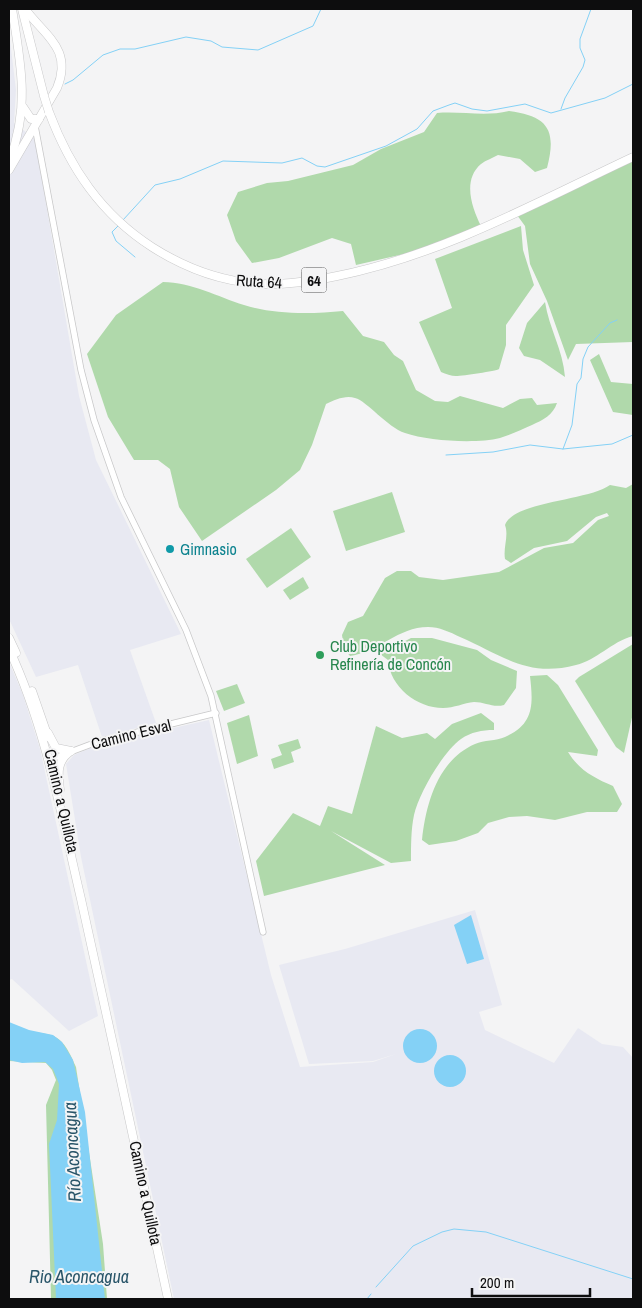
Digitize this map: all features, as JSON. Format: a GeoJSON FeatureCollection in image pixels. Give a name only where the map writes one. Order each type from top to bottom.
{"type":"FeatureCollection","features":[{"type":"Feature","properties":{"kind":"main road"},"geometry":{"type":"LineString","coordinates":[[9,162],[16,142],[22,107],[23,74],[12,9]]}},
{"type":"Feature","properties":{"kind":"main road"},"geometry":{"type":"LineString","coordinates":[[9,170],[60,80],[62,63],[56,44],[23,9]]}},
{"type":"Feature","properties":{"kind":"main road","name":"Ruta 64"},"geometry":{"type":"LineString","coordinates":[[23,9],[44,96],[63,145],[86,186],[126,228],[159,251],[195,269],[231,280],[262,284],[317,280],[384,265],[424,253],[633,157]]}},
{"type":"Feature","properties":{"kind":"main road"},"geometry":{"type":"LineString","coordinates":[[22,107],[31,119],[37,122]]}},
{"type":"Feature","properties":{"kind":"main road","name":"Camino a Quillota"},"geometry":{"type":"LineString","coordinates":[[9,638],[46,727],[51,760],[168,1299]]}},
{"type":"Feature","properties":{"kind":"main road","name":"Camino a Quillota"},"geometry":{"type":"LineString","coordinates":[[9,649],[30,699],[60,790],[97,969]]}},
{"type":"Feature","properties":{"kind":"main road"},"geometry":{"type":"LineString","coordinates":[[46,727],[56,748],[71,751]]}},
{"type":"Feature","properties":{"kind":"main road"},"geometry":{"type":"LineString","coordinates":[[60,790],[59,766],[63,758],[71,751]]}},
{"type":"Feature","properties":{"kind":"street"},"geometry":{"type":"LineString","coordinates":[[37,122],[81,370],[97,428],[121,496],[186,630],[216,713],[263,932]]}},
{"type":"Feature","properties":{"kind":"street","name":"Camino Esval"},"geometry":{"type":"LineString","coordinates":[[51,760],[97,742],[216,713]]}},
{"type":"Feature","properties":{"kind":"shaded area"},"geometry":{"type":"Polygon","coordinates":[[[9,32],[16,90],[14,123],[35,139],[79,396],[96,460],[181,634],[130,650],[156,723],[102,737],[78,665],[36,677],[9,619],[9,32]]]}},
{"type":"Feature","properties":{"kind":"shaded area"},"geometry":{"type":"Polygon","coordinates":[[[9,662],[23,695],[40,749],[98,1016],[69,1031],[12,979],[9,980],[9,662]]]}},
{"type":"Feature","properties":{"kind":"shaded area"},"geometry":{"type":"Polygon","coordinates":[[[209,720],[271,975],[300,1067],[373,1062],[396,1054],[373,1061],[309,1064],[279,965],[345,949],[475,910],[502,1005],[479,1012],[485,1030],[554,1063],[578,1028],[602,1044],[623,1047],[633,1058],[633,1299],[174,1299],[81,857],[66,764],[74,755],[98,745],[209,720]]]}},
{"type":"Feature","properties":{"kind":"green space"},"geometry":{"type":"Polygon","coordinates":[[[509,111],[533,117],[541,121],[546,127],[550,135],[551,144],[547,168],[535,172],[520,159],[498,155],[481,164],[475,171],[470,186],[472,203],[481,226],[417,251],[356,265],[351,244],[332,238],[279,258],[252,263],[236,241],[227,215],[238,192],[267,183],[288,181],[353,165],[381,149],[424,132],[437,113],[491,114],[509,111]]]}},
{"type":"Feature","properties":{"kind":"green space"},"geometry":{"type":"Polygon","coordinates":[[[633,161],[633,342],[576,344],[568,360],[547,301],[530,264],[525,226],[517,215],[633,161]]]}},
{"type":"Feature","properties":{"kind":"green space"},"geometry":{"type":"Polygon","coordinates":[[[521,226],[523,250],[534,285],[506,325],[506,345],[499,369],[456,376],[441,372],[419,322],[452,308],[435,259],[521,226]]]}},
{"type":"Feature","properties":{"kind":"green space"},"geometry":{"type":"Polygon","coordinates":[[[163,282],[184,284],[244,305],[268,311],[319,313],[343,311],[363,336],[384,342],[394,355],[403,361],[416,390],[435,401],[448,402],[460,396],[503,408],[520,399],[532,398],[537,405],[557,403],[553,411],[544,419],[512,434],[490,440],[452,441],[415,436],[398,430],[355,398],[348,397],[336,400],[326,404],[312,445],[300,470],[276,490],[202,541],[179,507],[170,469],[158,460],[134,460],[108,417],[87,354],[116,315],[163,282]]]}},
{"type":"Feature","properties":{"kind":"green space"},"geometry":{"type":"Polygon","coordinates":[[[545,302],[562,358],[565,377],[540,360],[524,356],[519,348],[527,323],[545,302]]]}},
{"type":"Feature","properties":{"kind":"green space"},"geometry":{"type":"Polygon","coordinates":[[[599,354],[611,382],[633,384],[633,415],[613,412],[590,360],[599,354]]]}},
{"type":"Feature","properties":{"kind":"green space"},"geometry":{"type":"Polygon","coordinates":[[[633,484],[633,636],[618,642],[584,663],[543,669],[515,663],[448,632],[432,627],[407,631],[360,654],[350,656],[344,649],[342,635],[348,622],[363,616],[385,578],[397,571],[411,571],[419,577],[443,580],[499,572],[544,548],[573,543],[598,520],[609,516],[607,513],[596,517],[567,541],[534,548],[511,563],[505,559],[505,525],[511,517],[536,506],[586,495],[610,485],[626,488],[633,484]]]}},
{"type":"Feature","properties":{"kind":"green space"},"geometry":{"type":"Polygon","coordinates":[[[392,492],[405,532],[346,551],[333,511],[392,492]]]}},
{"type":"Feature","properties":{"kind":"green space"},"geometry":{"type":"Polygon","coordinates":[[[291,528],[311,557],[267,588],[246,559],[291,528]]]}},
{"type":"Feature","properties":{"kind":"green space"},"geometry":{"type":"Polygon","coordinates":[[[303,577],[309,588],[290,600],[283,590],[303,577]]]}},
{"type":"Feature","properties":{"kind":"green space"},"geometry":{"type":"Polygon","coordinates":[[[411,638],[432,638],[477,650],[491,660],[517,671],[516,688],[504,705],[500,706],[474,702],[443,708],[433,707],[415,700],[399,687],[390,670],[388,660],[380,654],[411,638]]]}},
{"type":"Feature","properties":{"kind":"green space"},"geometry":{"type":"Polygon","coordinates":[[[633,644],[633,713],[624,753],[616,747],[575,681],[633,644]]]}},
{"type":"Feature","properties":{"kind":"green space"},"geometry":{"type":"Polygon","coordinates":[[[547,675],[558,685],[598,750],[597,756],[568,752],[577,764],[588,773],[613,786],[622,804],[617,812],[587,812],[555,820],[527,816],[509,817],[488,823],[478,833],[456,841],[429,845],[422,840],[431,798],[443,772],[462,751],[475,744],[505,737],[522,726],[530,712],[532,695],[530,676],[547,675]]]}},
{"type":"Feature","properties":{"kind":"green space"},"geometry":{"type":"Polygon","coordinates":[[[237,684],[245,703],[224,711],[216,691],[237,684]]]}},
{"type":"Feature","properties":{"kind":"green space"},"geometry":{"type":"Polygon","coordinates":[[[481,713],[494,723],[494,730],[477,732],[461,739],[447,753],[433,774],[421,796],[414,815],[411,861],[391,863],[331,831],[385,865],[264,896],[256,861],[293,813],[320,826],[328,806],[352,814],[376,726],[402,738],[427,733],[435,739],[452,724],[481,713]]]}},
{"type":"Feature","properties":{"kind":"green space"},"geometry":{"type":"Polygon","coordinates":[[[249,715],[258,756],[237,764],[227,723],[249,715]]]}},
{"type":"Feature","properties":{"kind":"green space"},"geometry":{"type":"Polygon","coordinates":[[[298,739],[301,748],[291,752],[294,762],[274,769],[271,759],[282,755],[278,745],[298,739]]]}},
{"type":"Feature","properties":{"kind":"green space","name":"Rio Aconcagua"},"geometry":{"type":"Polygon","coordinates":[[[9,1023],[21,1029],[56,1037],[69,1052],[76,1067],[103,1244],[107,1299],[51,1298],[46,1105],[56,1080],[52,1070],[46,1063],[9,1061],[9,1023]]]}},
{"type":"Feature","properties":{"kind":"water"},"geometry":{"type":"Polygon","coordinates":[[[471,915],[484,959],[467,964],[454,925],[471,915]]]}},
{"type":"Feature","properties":{"kind":"water","name":"Rio Aconcagua"},"geometry":{"type":"Polygon","coordinates":[[[9,1022],[29,1030],[53,1035],[62,1042],[73,1060],[85,1112],[105,1299],[56,1299],[49,1144],[57,1120],[59,1084],[53,1069],[45,1062],[22,1063],[9,1060],[9,1022]]]}},
{"type":"Feature","properties":{"kind":"water"},"geometry":{"type":"Polygon","coordinates":[[[420,1029],[432,1034],[437,1046],[432,1058],[420,1063],[408,1058],[403,1046],[408,1034],[420,1029]]]}},
{"type":"Feature","properties":{"kind":"water"},"geometry":{"type":"Polygon","coordinates":[[[450,1055],[462,1059],[466,1071],[462,1083],[450,1087],[438,1083],[434,1071],[438,1059],[450,1055]]]}},
{"type":"Feature","properties":{"kind":"waterway"},"geometry":{"type":"LineString","coordinates":[[65,84],[73,80],[103,55],[120,49],[135,49],[186,37],[211,41],[222,47],[258,50],[313,26],[321,9]]}},
{"type":"Feature","properties":{"kind":"waterway"},"geometry":{"type":"LineString","coordinates":[[561,109],[565,98],[583,67],[585,60],[580,48],[580,39],[591,9]]}},
{"type":"Feature","properties":{"kind":"waterway"},"geometry":{"type":"LineString","coordinates":[[123,220],[155,185],[180,179],[223,161],[282,163],[302,158],[317,166],[325,167],[386,146],[417,129],[433,111],[455,103],[472,109],[487,111],[525,104],[551,113],[605,98],[633,84]]}},
{"type":"Feature","properties":{"kind":"waterway"},"geometry":{"type":"LineString","coordinates":[[119,225],[112,232],[116,241],[135,257]]}},
{"type":"Feature","properties":{"kind":"waterway"},"geometry":{"type":"LineString","coordinates":[[563,449],[572,425],[577,384],[581,378],[583,359],[588,347],[610,323],[617,320]]}},
{"type":"Feature","properties":{"kind":"waterway"},"geometry":{"type":"LineString","coordinates":[[446,455],[493,452],[530,445],[563,449],[612,444],[633,435]]}},
{"type":"Feature","properties":{"kind":"waterway"},"geometry":{"type":"LineString","coordinates":[[376,1287],[413,1246],[442,1232],[454,1229],[486,1232],[633,1279]]}},
{"type":"Feature","properties":{"kind":"waterway"},"geometry":{"type":"LineString","coordinates":[[367,1299],[371,1294]]}},
{"type":"Feature","properties":{"kind":"place","name":"Gimnasio"},"geometry":{"type":"Point","coordinates":[170,549]}},
{"type":"Feature","properties":{"kind":"place","name":"Club Deportivo Refinería de Concón"},"geometry":{"type":"Point","coordinates":[320,655]}},
{"type":"Feature","properties":{"kind":"water label","name":"Río Aconcagua"},"geometry":{"type":"Point","coordinates":[72,1152]}}]}
